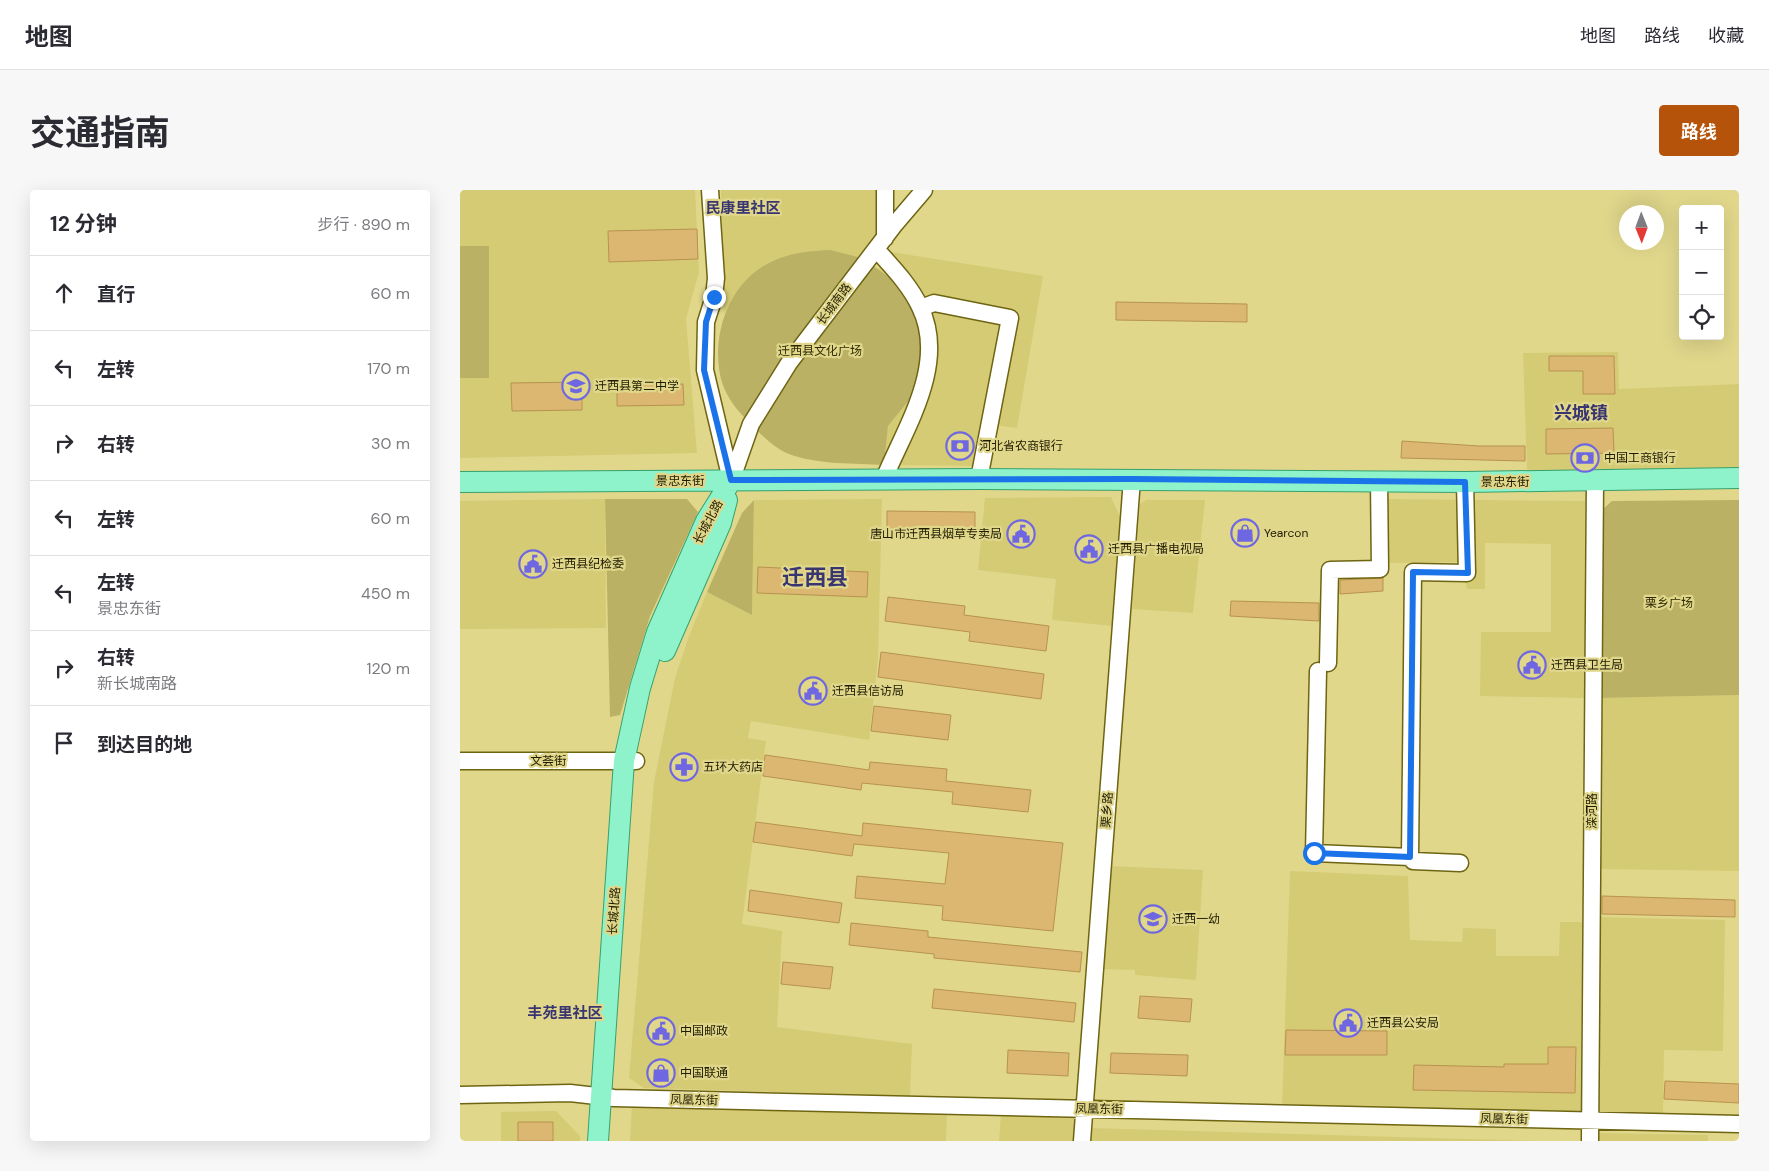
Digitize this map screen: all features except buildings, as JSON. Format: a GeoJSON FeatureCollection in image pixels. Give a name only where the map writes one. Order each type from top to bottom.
{"type":"FeatureCollection","features":[{"type":"Feature","properties":{"kind":"main road","name":"景忠东街"},"geometry":{"type":"LineString","coordinates":[[460,482],[884,479],[1465,482],[1739,478]]}},
{"type":"Feature","properties":{"kind":"main road","name":"长城北路"},"geometry":{"type":"LineString","coordinates":[[598,1141],[607,1097],[630,761],[640,688],[657,632],[706,521],[731,480]]}},
{"type":"Feature","properties":{"kind":"main road","name":"长城北路"},"geometry":{"type":"LineString","coordinates":[[607,1097],[611,1141]]}},
{"type":"Feature","properties":{"kind":"street"},"geometry":{"type":"LineString","coordinates":[[710,190],[716,278],[714,297],[706,322],[704,370],[731,480]]}},
{"type":"Feature","properties":{"kind":"street"},"geometry":{"type":"LineString","coordinates":[[884,479],[925,380],[929,339],[921,308],[881,243],[886,190]]}},
{"type":"Feature","properties":{"kind":"street","name":"长城南路"},"geometry":{"type":"LineString","coordinates":[[731,480],[751,424],[789,363],[924,190]]}},
{"type":"Feature","properties":{"kind":"street"},"geometry":{"type":"LineString","coordinates":[[921,308],[934,304],[1010,318],[979,479]]}},
{"type":"Feature","properties":{"kind":"street","name":"栗乡路"},"geometry":{"type":"LineString","coordinates":[[1082,1141],[1132,479]]}},
{"type":"Feature","properties":{"kind":"street"},"geometry":{"type":"LineString","coordinates":[[1379,481],[1380,569],[1330,570],[1323,667],[1314,853],[1410,857],[1413,861],[1460,863]]}},
{"type":"Feature","properties":{"kind":"street","name":"滦河路"},"geometry":{"type":"LineString","coordinates":[[1590,1141],[1595,481]]}},
{"type":"Feature","properties":{"kind":"street"},"geometry":{"type":"LineString","coordinates":[[1410,857],[1413,572],[1468,573],[1465,482]]}},
{"type":"Feature","properties":{"kind":"street","name":"文荟街"},"geometry":{"type":"LineString","coordinates":[[460,761],[630,761]]}},
{"type":"Feature","properties":{"kind":"street","name":"凤凰东街"},"geometry":{"type":"LineString","coordinates":[[460,1095],[570,1093],[607,1097],[1739,1124]]}},
{"type":"Feature","properties":{"kind":"shaded area","name":"迁西县第二中学"},"geometry":{"type":"Polygon","coordinates":[[[460,190],[695,190],[699,272],[686,319],[697,453],[460,458],[460,190]]]}},
{"type":"Feature","properties":{"kind":"shaded area"},"geometry":{"type":"Polygon","coordinates":[[[721,190],[881,190],[880,234],[862,258],[741,286],[724,314],[721,190]]]}},
{"type":"Feature","properties":{"kind":"shaded area"},"geometry":{"type":"Polygon","coordinates":[[[891,252],[1043,276],[1017,428],[994,425],[987,466],[884,465],[888,426],[910,399],[889,277],[878,269],[891,252]]]}},
{"type":"Feature","properties":{"kind":"shaded area"},"geometry":{"type":"Polygon","coordinates":[[[1618,352],[1619,389],[1739,384],[1739,471],[1527,470],[1523,353],[1618,352]]]}},
{"type":"Feature","properties":{"kind":"shaded area"},"geometry":{"type":"Polygon","coordinates":[[[1111,497],[1121,519],[1113,626],[1052,620],[1056,579],[978,570],[985,498],[1111,497]]]}},
{"type":"Feature","properties":{"kind":"shaded area","name":"迁西县纪检委"},"geometry":{"type":"Polygon","coordinates":[[[605,499],[606,628],[460,629],[460,501],[605,499]]]}},
{"type":"Feature","properties":{"kind":"shaded area"},"geometry":{"type":"Polygon","coordinates":[[[882,499],[878,660],[869,740],[751,721],[748,738],[766,741],[742,924],[782,931],[777,1027],[912,1044],[910,1096],[644,1088],[629,1078],[654,782],[675,678],[689,636],[707,592],[752,615],[754,500],[882,499]]]}},
{"type":"Feature","properties":{"kind":"shaded area"},"geometry":{"type":"Polygon","coordinates":[[[1384,499],[1585,501],[1584,698],[1480,696],[1481,632],[1551,632],[1551,544],[1485,543],[1485,589],[1467,589],[1461,562],[1385,563],[1384,499]]]}},
{"type":"Feature","properties":{"kind":"shaded area"},"geometry":{"type":"Polygon","coordinates":[[[1146,500],[1205,500],[1193,613],[1132,609],[1140,504],[1146,500]]]}},
{"type":"Feature","properties":{"kind":"shaded area"},"geometry":{"type":"Polygon","coordinates":[[[1739,695],[1739,871],[1597,869],[1599,698],[1739,695]]]}},
{"type":"Feature","properties":{"kind":"shaded area","name":"迁西一幼"},"geometry":{"type":"Polygon","coordinates":[[[1111,866],[1203,870],[1196,980],[1135,975],[1135,970],[1103,969],[1111,866]]]}},
{"type":"Feature","properties":{"kind":"shaded area"},"geometry":{"type":"Polygon","coordinates":[[[1290,871],[1408,876],[1410,940],[1462,942],[1463,928],[1496,929],[1496,956],[1559,956],[1560,922],[1582,922],[1581,1115],[1282,1106],[1290,871]]]}},
{"type":"Feature","properties":{"kind":"shaded area"},"geometry":{"type":"Polygon","coordinates":[[[1596,917],[1725,920],[1723,1051],[1664,1050],[1663,1117],[1594,1116],[1596,917]]]}},
{"type":"Feature","properties":{"kind":"shaded area"},"geometry":{"type":"Polygon","coordinates":[[[632,1103],[947,1112],[946,1141],[630,1141],[632,1103]]]}},
{"type":"Feature","properties":{"kind":"shaded area"},"geometry":{"type":"Polygon","coordinates":[[[556,1111],[580,1136],[580,1141],[501,1141],[501,1112],[556,1111]]]}},
{"type":"Feature","properties":{"kind":"shaded area"},"geometry":{"type":"Polygon","coordinates":[[[1001,1114],[1076,1116],[1075,1141],[999,1141],[1001,1114]]]}},
{"type":"Feature","properties":{"kind":"shaded area"},"geometry":{"type":"Polygon","coordinates":[[[1090,1128],[1537,1141],[1089,1141],[1090,1128]]]}},
{"type":"Feature","properties":{"kind":"shaded area"},"geometry":{"type":"Polygon","coordinates":[[[1599,1133],[1708,1135],[1708,1141],[1599,1141],[1599,1133]]]}},
{"type":"Feature","properties":{"kind":"green space"},"geometry":{"type":"Polygon","coordinates":[[[460,246],[489,246],[489,378],[460,378],[460,246]]]}},
{"type":"Feature","properties":{"kind":"green space","name":"迁西县文化广场"},"geometry":{"type":"Polygon","coordinates":[[[830,250],[862,258],[889,277],[909,303],[920,334],[921,367],[910,399],[888,426],[884,465],[824,462],[800,458],[784,452],[765,438],[738,410],[726,393],[721,379],[718,347],[721,330],[725,314],[732,299],[742,285],[753,273],[782,257],[797,253],[830,250]]]}},
{"type":"Feature","properties":{"kind":"green space"},"geometry":{"type":"Polygon","coordinates":[[[605,499],[687,499],[698,512],[650,616],[620,715],[610,717],[605,499]]]}},
{"type":"Feature","properties":{"kind":"green space"},"geometry":{"type":"Polygon","coordinates":[[[754,500],[752,615],[707,592],[742,513],[754,500]]]}},
{"type":"Feature","properties":{"kind":"green space","name":"栗乡广场"},"geometry":{"type":"Polygon","coordinates":[[[1739,500],[1739,695],[1599,698],[1601,511],[1612,501],[1739,500]]]}},
{"type":"Feature","properties":{"kind":"place","name":"迁西县第二中学"},"geometry":{"type":"Point","coordinates":[576,386]}},
{"type":"Feature","properties":{"kind":"place","name":"河北省农商银行"},"geometry":{"type":"Point","coordinates":[960,446]}},
{"type":"Feature","properties":{"kind":"place","name":"中国工商银行"},"geometry":{"type":"Point","coordinates":[1585,458]}},
{"type":"Feature","properties":{"kind":"place","name":"Yearcon"},"geometry":{"type":"Point","coordinates":[1245,533]}},
{"type":"Feature","properties":{"kind":"place","name":"唐山市迁西县烟草专卖局"},"geometry":{"type":"Point","coordinates":[1021,534]}},
{"type":"Feature","properties":{"kind":"place","name":"迁西县广播电视局"},"geometry":{"type":"Point","coordinates":[1089,549]}},
{"type":"Feature","properties":{"kind":"place","name":"迁西县纪检委"},"geometry":{"type":"Point","coordinates":[533,564]}},
{"type":"Feature","properties":{"kind":"place","name":"迁西县卫生局"},"geometry":{"type":"Point","coordinates":[1532,665]}},
{"type":"Feature","properties":{"kind":"place","name":"迁西县信访局"},"geometry":{"type":"Point","coordinates":[813,691]}},
{"type":"Feature","properties":{"kind":"place","name":"五环大药店"},"geometry":{"type":"Point","coordinates":[684,767]}},
{"type":"Feature","properties":{"kind":"place","name":"迁西一幼"},"geometry":{"type":"Point","coordinates":[1153,919]}},
{"type":"Feature","properties":{"kind":"place","name":"迁西县公安局"},"geometry":{"type":"Point","coordinates":[1348,1023]}},
{"type":"Feature","properties":{"kind":"place","name":"中国邮政"},"geometry":{"type":"Point","coordinates":[661,1031]}},
{"type":"Feature","properties":{"kind":"place","name":"中国联通"},"geometry":{"type":"Point","coordinates":[661,1073]}},
{"type":"Feature","properties":{"kind":"district","name":"民康里社区"},"geometry":{"type":"Point","coordinates":[743,208]}},
{"type":"Feature","properties":{"kind":"district","name":"兴城镇"},"geometry":{"type":"Point","coordinates":[1581,413]}},
{"type":"Feature","properties":{"kind":"district","name":"迁西县"},"geometry":{"type":"Point","coordinates":[815,577]}},
{"type":"Feature","properties":{"kind":"district","name":"丰苑里社区"},"geometry":{"type":"Point","coordinates":[565,1013]}},
{"type":"Feature","properties":{"kind":"route"},"geometry":{"type":"LineString","coordinates":[[714,297],[706,322],[703,344],[704,370],[731,480],[1132,479],[1465,482],[1468,573],[1413,572],[1410,857],[1314,853]]}}]}
